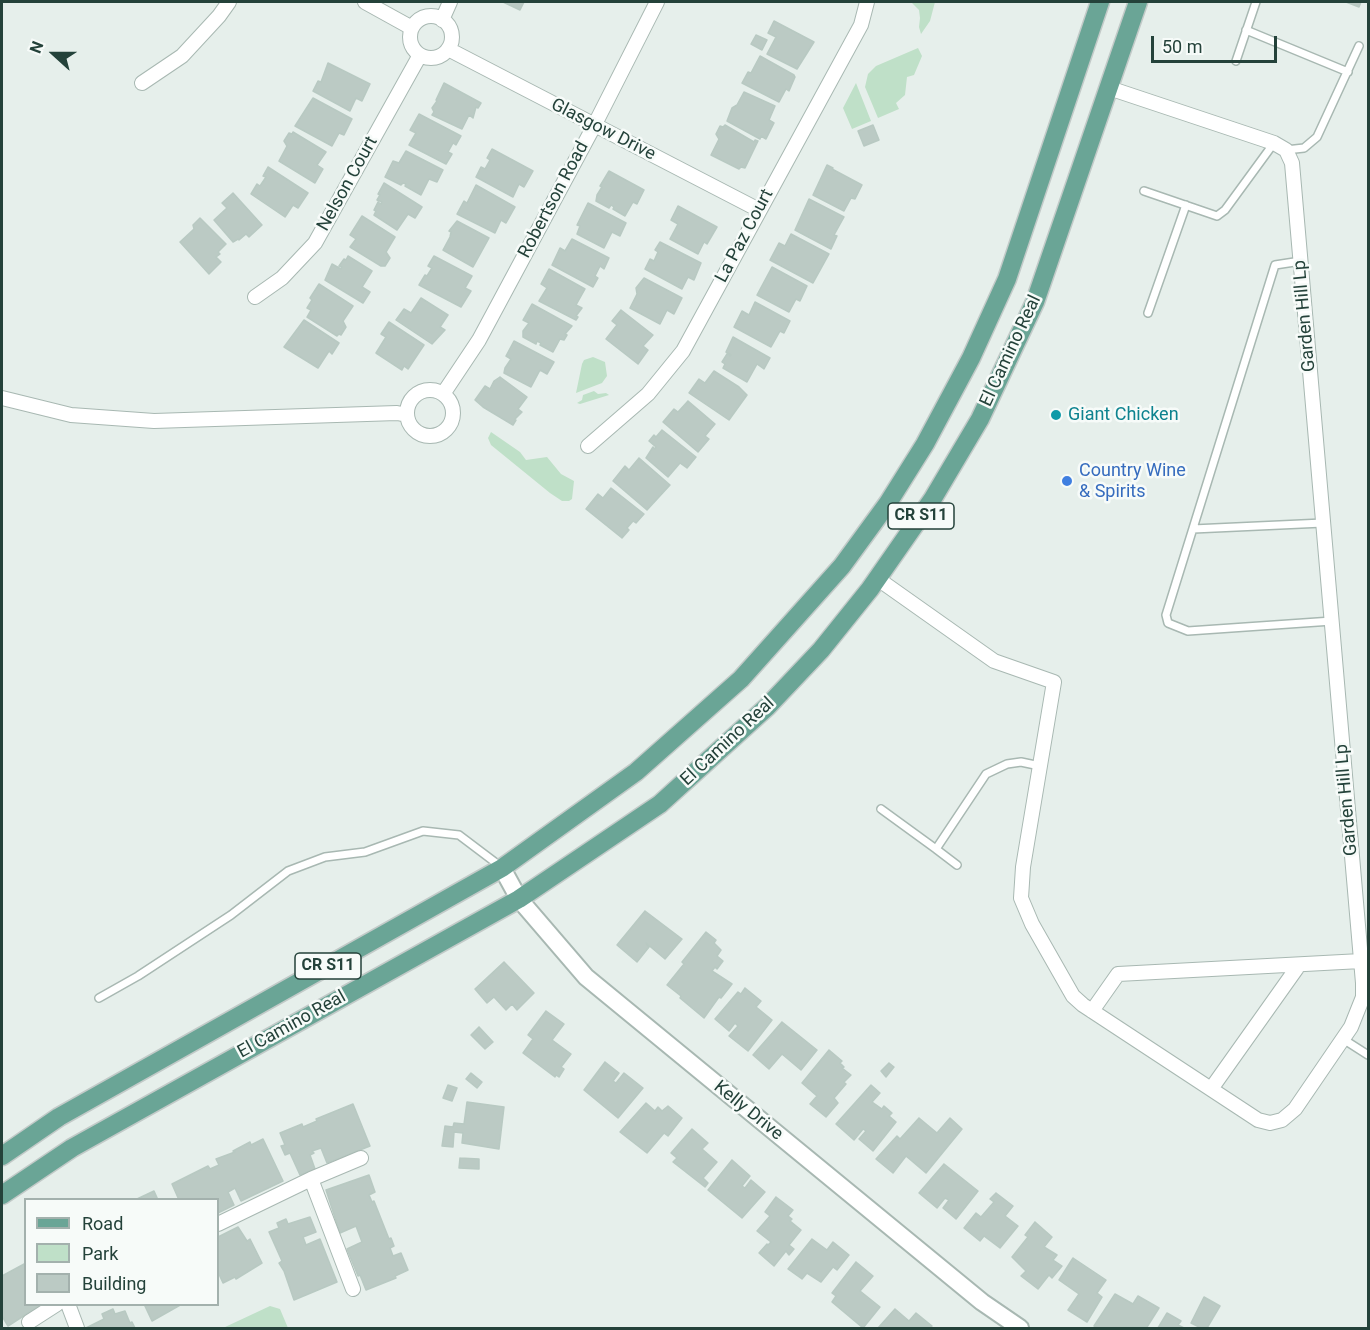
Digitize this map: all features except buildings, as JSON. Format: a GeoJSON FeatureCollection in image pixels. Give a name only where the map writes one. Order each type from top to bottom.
{"type":"FeatureCollection","features":[{"type":"Feature","properties":{"kind":"main road","name":"El Camino Real"},"geometry":{"type":"LineString","coordinates":[[2,1156],[59,1117],[502,868],[636,772],[741,679],[842,566],[888,503],[930,435],[971,358],[1006,279],[1100,2]]}},
{"type":"Feature","properties":{"kind":"main road","name":"El Camino Real"},"geometry":{"type":"LineString","coordinates":[[2,1195],[72,1148],[519,899],[660,804],[767,707],[821,650],[878,579],[956,463],[1002,375],[1035,302],[1138,2]]}},
{"type":"Feature","properties":{"kind":"street"},"geometry":{"type":"LineString","coordinates":[[142,82],[182,56],[229,2]]}},
{"type":"Feature","properties":{"kind":"street"},"geometry":{"type":"LineString","coordinates":[[364,2],[412,28]]}},
{"type":"Feature","properties":{"kind":"street"},"geometry":{"type":"LineString","coordinates":[[442,20],[450,2]]}},
{"type":"Feature","properties":{"kind":"street","name":"Robertson Road"},"geometry":{"type":"LineString","coordinates":[[442,394],[479,340],[594,126],[657,2]]}},
{"type":"Feature","properties":{"kind":"street","name":"La Paz Court"},"geometry":{"type":"LineString","coordinates":[[588,446],[648,394],[683,351],[861,25],[867,2]]}},
{"type":"Feature","properties":{"kind":"street"},"geometry":{"type":"LineString","coordinates":[[428,16],[442,20],[450,30],[448,49],[436,57],[429,58],[420,55],[410,41],[412,28],[416,22],[428,16]]}},
{"type":"Feature","properties":{"kind":"street","name":"Glasgow Drive"},"geometry":{"type":"LineString","coordinates":[[448,49],[759,210]]}},
{"type":"Feature","properties":{"kind":"street","name":"Nelson Court"},"geometry":{"type":"LineString","coordinates":[[255,297],[282,278],[315,243],[420,55]]}},
{"type":"Feature","properties":{"kind":"street"},"geometry":{"type":"LineString","coordinates":[[1109,88],[1280,147]]}},
{"type":"Feature","properties":{"kind":"street","name":"Garden Hill Lp"},"geometry":{"type":"LineString","coordinates":[[878,579],[994,661],[1054,682],[1023,867],[1021,898],[1032,924],[1073,996],[1092,1011],[1258,1120],[1270,1123],[1282,1120],[1295,1109],[1343,1039],[1359,1011],[1362,997],[1361,961],[1292,163],[1280,147]]}},
{"type":"Feature","properties":{"kind":"street"},"geometry":{"type":"LineString","coordinates":[[431,390],[442,394],[450,402],[453,410],[450,424],[440,434],[425,436],[412,428],[406,415],[407,407],[416,394],[431,390]]}},
{"type":"Feature","properties":{"kind":"street"},"geometry":{"type":"LineString","coordinates":[[2,398],[71,415],[154,422],[397,413],[406,415]]}},
{"type":"Feature","properties":{"kind":"street","name":"Kelly Drive"},"geometry":{"type":"LineString","coordinates":[[502,868],[519,899],[585,977],[982,1302],[1020,1329]]}},
{"type":"Feature","properties":{"kind":"street"},"geometry":{"type":"LineString","coordinates":[[1092,1011],[1118,974],[1361,961]]}},
{"type":"Feature","properties":{"kind":"street"},"geometry":{"type":"LineString","coordinates":[[1211,1089],[1299,965]]}},
{"type":"Feature","properties":{"kind":"street"},"geometry":{"type":"LineString","coordinates":[[219,1224],[311,1179],[361,1158]]}},
{"type":"Feature","properties":{"kind":"street"},"geometry":{"type":"LineString","coordinates":[[311,1179],[353,1289]]}},
{"type":"Feature","properties":{"kind":"street"},"geometry":{"type":"LineString","coordinates":[[30,1322],[55,1306]]}},
{"type":"Feature","properties":{"kind":"street"},"geometry":{"type":"LineString","coordinates":[[68,1306],[77,1329]]}},
{"type":"Feature","properties":{"kind":"lane"},"geometry":{"type":"LineString","coordinates":[[1236,61],[1256,2]]}},
{"type":"Feature","properties":{"kind":"lane"},"geometry":{"type":"LineString","coordinates":[[1246,30],[1348,72]]}},
{"type":"Feature","properties":{"kind":"lane"},"geometry":{"type":"LineString","coordinates":[[1144,190],[1217,216],[1225,210],[1280,147],[1304,148],[1317,137],[1359,46]]}},
{"type":"Feature","properties":{"kind":"lane"},"geometry":{"type":"LineString","coordinates":[[1148,313],[1186,205]]}},
{"type":"Feature","properties":{"kind":"lane"},"geometry":{"type":"LineString","coordinates":[[1301,261],[1275,264],[1166,615],[1168,623],[1188,631],[1332,621]]}},
{"type":"Feature","properties":{"kind":"lane"},"geometry":{"type":"LineString","coordinates":[[1193,529],[1323,523]]}},
{"type":"Feature","properties":{"kind":"lane"},"geometry":{"type":"LineString","coordinates":[[936,849],[986,774],[1007,764],[1021,762],[1040,766]]}},
{"type":"Feature","properties":{"kind":"lane"},"geometry":{"type":"LineString","coordinates":[[881,809],[957,865]]}},
{"type":"Feature","properties":{"kind":"lane"},"geometry":{"type":"LineString","coordinates":[[99,998],[138,976],[231,915],[288,871],[325,857],[365,852],[423,831],[459,835],[502,868]]}},
{"type":"Feature","properties":{"kind":"lane"},"geometry":{"type":"LineString","coordinates":[[1343,1039],[1368,1055]]}},
{"type":"Feature","properties":{"kind":"green space"},"geometry":{"type":"Polygon","coordinates":[[[911,2],[935,2],[930,21],[921,34],[919,10],[911,2]]]}},
{"type":"Feature","properties":{"kind":"green space"},"geometry":{"type":"Polygon","coordinates":[[[918,48],[922,56],[914,75],[907,77],[905,95],[896,103],[899,109],[878,118],[865,87],[868,74],[876,66],[918,48]]]}},
{"type":"Feature","properties":{"kind":"green space"},"geometry":{"type":"Polygon","coordinates":[[[856,83],[871,121],[852,129],[843,108],[856,83]]]}},
{"type":"Feature","properties":{"kind":"green space"},"geometry":{"type":"Polygon","coordinates":[[[593,357],[605,362],[607,376],[602,383],[576,393],[582,364],[584,360],[593,357]]]}},
{"type":"Feature","properties":{"kind":"green space"},"geometry":{"type":"Polygon","coordinates":[[[594,391],[598,394],[609,395],[577,403],[582,400],[583,395],[594,391]]]}},
{"type":"Feature","properties":{"kind":"green space"},"geometry":{"type":"Polygon","coordinates":[[[491,432],[520,452],[526,460],[547,457],[561,474],[574,481],[572,499],[562,501],[550,493],[491,445],[488,438],[491,432]]]}},
{"type":"Feature","properties":{"kind":"green space"},"geometry":{"type":"Polygon","coordinates":[[[270,1306],[280,1309],[288,1328],[223,1328],[270,1306]]]}},
{"type":"Feature","properties":{"kind":"place","name":"Giant Chicken"},"geometry":{"type":"Point","coordinates":[1056,415]}},
{"type":"Feature","properties":{"kind":"place","name":"Country Wine & Spirits"},"geometry":{"type":"Point","coordinates":[1067,481]}}]}
